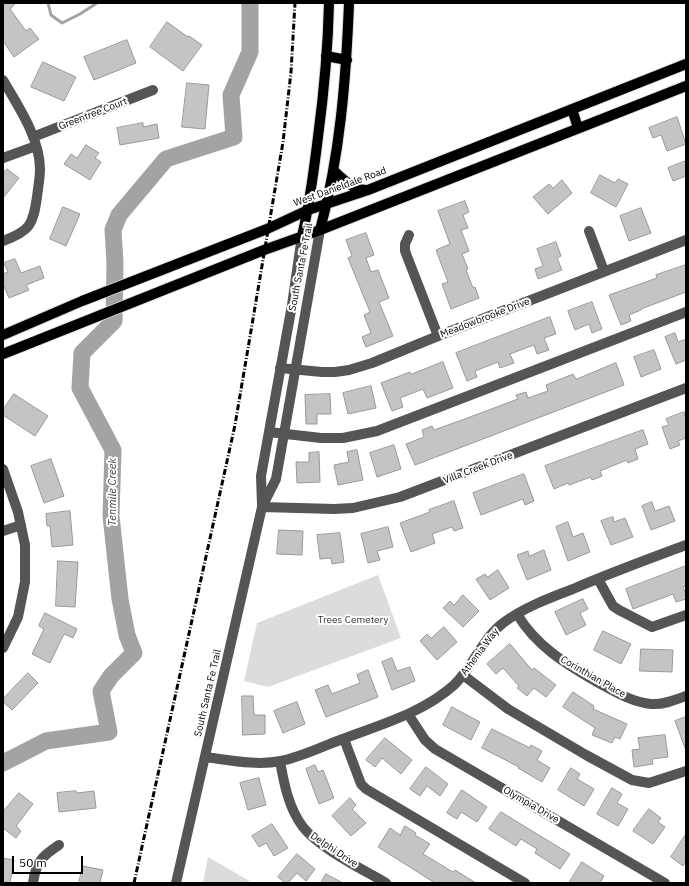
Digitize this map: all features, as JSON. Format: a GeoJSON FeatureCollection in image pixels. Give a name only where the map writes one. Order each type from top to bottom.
{"type":"FeatureCollection","features":[{"type":"Feature","properties":{"kind":"main road","name":"South Santa Fe Trail"},"geometry":{"type":"LineString","coordinates":[[302,236],[308,210],[320,124],[329,3]]}},
{"type":"Feature","properties":{"kind":"main road","name":"South Santa Fe Trail"},"geometry":{"type":"LineString","coordinates":[[320,230],[334,171],[347,60],[349,3]]}},
{"type":"Feature","properties":{"kind":"main road"},"geometry":{"type":"LineString","coordinates":[[326,56],[347,60]]}},
{"type":"Feature","properties":{"kind":"main road","name":"West Danieldale Road"},"geometry":{"type":"LineString","coordinates":[[3,334],[82,301],[267,229],[308,210],[368,190],[686,64]]}},
{"type":"Feature","properties":{"kind":"main road"},"geometry":{"type":"LineString","coordinates":[[3,354],[686,86]]}},
{"type":"Feature","properties":{"kind":"main road"},"geometry":{"type":"LineString","coordinates":[[572,108],[578,128]]}},
{"type":"Feature","properties":{"kind":"main road"},"geometry":{"type":"LineString","coordinates":[[334,171],[358,189],[368,190]]}},
{"type":"Feature","properties":{"kind":"street"},"geometry":{"type":"LineString","coordinates":[[3,80],[24,116],[34,142],[40,169],[37,197],[32,221],[26,229],[17,236],[3,241]]}},
{"type":"Feature","properties":{"kind":"street","name":"Greentree Court"},"geometry":{"type":"LineString","coordinates":[[3,158],[34,142],[153,90]]}},
{"type":"Feature","properties":{"kind":"street","name":"South Santa Fe Trail"},"geometry":{"type":"LineString","coordinates":[[176,883],[262,507],[276,479],[294,370],[320,230]]}},
{"type":"Feature","properties":{"kind":"street"},"geometry":{"type":"LineString","coordinates":[[589,231],[604,271]]}},
{"type":"Feature","properties":{"kind":"street"},"geometry":{"type":"LineString","coordinates":[[409,235],[405,244],[405,251],[438,336]]}},
{"type":"Feature","properties":{"kind":"street","name":"South Santa Fe Trail"},"geometry":{"type":"LineString","coordinates":[[262,507],[261,476],[302,236]]}},
{"type":"Feature","properties":{"kind":"street","name":"Meadowbrooke Drive"},"geometry":{"type":"LineString","coordinates":[[280,368],[322,372],[349,370],[372,363],[686,240]]}},
{"type":"Feature","properties":{"kind":"street"},"geometry":{"type":"LineString","coordinates":[[269,432],[321,438],[336,438],[377,431],[686,312]]}},
{"type":"Feature","properties":{"kind":"street","name":"Villa Creek Drive"},"geometry":{"type":"LineString","coordinates":[[262,507],[334,509],[354,508],[400,497],[686,388]]}},
{"type":"Feature","properties":{"kind":"street"},"geometry":{"type":"LineString","coordinates":[[3,469],[18,512],[25,545],[25,582],[18,617],[3,648]]}},
{"type":"Feature","properties":{"kind":"street"},"geometry":{"type":"LineString","coordinates":[[3,531],[21,525]]}},
{"type":"Feature","properties":{"kind":"street","name":"Athenia Way"},"geometry":{"type":"LineString","coordinates":[[205,757],[244,762],[280,761],[301,755],[408,714],[438,697],[454,685],[463,675],[491,634],[502,624],[517,614],[552,597],[686,545]]}},
{"type":"Feature","properties":{"kind":"street"},"geometry":{"type":"LineString","coordinates":[[598,579],[614,606],[652,627],[686,615]]}},
{"type":"Feature","properties":{"kind":"street","name":"Corinthian Place"},"geometry":{"type":"LineString","coordinates":[[517,614],[524,627],[549,651],[581,673],[616,692],[634,700],[652,704],[666,703],[686,696]]}},
{"type":"Feature","properties":{"kind":"street"},"geometry":{"type":"LineString","coordinates":[[463,675],[508,709],[632,780],[649,783],[686,771]]}},
{"type":"Feature","properties":{"kind":"street","name":"Olympia Drive"},"geometry":{"type":"LineString","coordinates":[[408,714],[425,740],[436,749],[665,883]]}},
{"type":"Feature","properties":{"kind":"street"},"geometry":{"type":"LineString","coordinates":[[344,739],[361,784],[366,789],[525,883]]}},
{"type":"Feature","properties":{"kind":"street","name":"Delphi Drive"},"geometry":{"type":"LineString","coordinates":[[280,761],[283,779],[294,812],[310,836],[386,883]]}},
{"type":"Feature","properties":{"kind":"street"},"geometry":{"type":"LineString","coordinates":[[33,883],[36,867],[42,857],[59,845]]}},
{"type":"Feature","properties":{"kind":"green space","name":"Trees Cemetery"},"geometry":{"type":"Polygon","coordinates":[[[378,575],[401,638],[268,687],[244,681],[257,623],[378,575]]]}},
{"type":"Feature","properties":{"kind":"green space"},"geometry":{"type":"Polygon","coordinates":[[[208,857],[253,883],[203,883],[208,857]]]}},
{"type":"Feature","properties":{"kind":"building"},"geometry":{"type":"Polygon","coordinates":[[[3,3],[16,3],[10,9],[26,31],[30,28],[39,39],[14,57],[3,41],[3,3]]]}},
{"type":"Feature","properties":{"kind":"building"},"geometry":{"type":"Polygon","coordinates":[[[167,22],[202,45],[183,71],[150,47],[167,22]]]}},
{"type":"Feature","properties":{"kind":"building"},"geometry":{"type":"Polygon","coordinates":[[[127,40],[136,63],[94,80],[84,57],[127,40]]]}},
{"type":"Feature","properties":{"kind":"building"},"geometry":{"type":"Polygon","coordinates":[[[43,62],[76,77],[64,101],[31,87],[43,62]]]}},
{"type":"Feature","properties":{"kind":"building"},"geometry":{"type":"Polygon","coordinates":[[[187,83],[209,85],[205,129],[182,127],[187,83]]]}},
{"type":"Feature","properties":{"kind":"building"},"geometry":{"type":"Polygon","coordinates":[[[677,117],[686,144],[667,151],[661,135],[653,138],[649,128],[677,117]]]}},
{"type":"Feature","properties":{"kind":"building"},"geometry":{"type":"Polygon","coordinates":[[[143,123],[143,127],[157,124],[159,138],[120,145],[117,128],[143,123]]]}},
{"type":"Feature","properties":{"kind":"building"},"geometry":{"type":"Polygon","coordinates":[[[86,145],[99,153],[95,158],[101,162],[90,180],[64,164],[71,154],[77,158],[86,145]]]}},
{"type":"Feature","properties":{"kind":"building"},"geometry":{"type":"Polygon","coordinates":[[[686,161],[686,176],[673,181],[668,168],[686,161]]]}},
{"type":"Feature","properties":{"kind":"building"},"geometry":{"type":"Polygon","coordinates":[[[7,169],[19,178],[3,198],[3,174],[7,169]]]}},
{"type":"Feature","properties":{"kind":"building"},"geometry":{"type":"Polygon","coordinates":[[[600,175],[615,183],[618,179],[628,184],[616,207],[591,193],[600,175]]]}},
{"type":"Feature","properties":{"kind":"building"},"geometry":{"type":"Polygon","coordinates":[[[562,180],[572,193],[548,214],[533,197],[549,184],[553,188],[562,180]]]}},
{"type":"Feature","properties":{"kind":"building"},"geometry":{"type":"Polygon","coordinates":[[[465,201],[469,212],[463,215],[468,228],[461,230],[469,251],[462,254],[468,269],[466,270],[473,288],[475,287],[479,298],[451,309],[442,284],[448,282],[436,250],[450,244],[438,211],[465,201]]]}},
{"type":"Feature","properties":{"kind":"building"},"geometry":{"type":"Polygon","coordinates":[[[63,207],[80,214],[66,246],[50,239],[63,207]]]}},
{"type":"Feature","properties":{"kind":"building"},"geometry":{"type":"Polygon","coordinates":[[[641,208],[651,233],[629,241],[620,216],[641,208]]]}},
{"type":"Feature","properties":{"kind":"building"},"geometry":{"type":"Polygon","coordinates":[[[366,233],[374,255],[366,258],[371,272],[378,270],[389,298],[379,302],[393,336],[366,347],[362,337],[371,333],[364,315],[370,312],[348,258],[352,256],[346,240],[366,233]]]}},
{"type":"Feature","properties":{"kind":"building"},"geometry":{"type":"Polygon","coordinates":[[[556,242],[561,256],[557,258],[562,270],[538,279],[535,269],[543,266],[537,249],[556,242]]]}},
{"type":"Feature","properties":{"kind":"building"},"geometry":{"type":"Polygon","coordinates":[[[15,259],[21,273],[40,266],[44,278],[26,285],[29,290],[9,298],[3,284],[3,274],[8,272],[4,263],[15,259]]]}},
{"type":"Feature","properties":{"kind":"building"},"geometry":{"type":"Polygon","coordinates":[[[686,265],[686,292],[629,315],[631,321],[621,325],[609,295],[657,278],[656,275],[686,265]]]}},
{"type":"Feature","properties":{"kind":"building"},"geometry":{"type":"Polygon","coordinates":[[[592,302],[602,329],[592,333],[589,324],[575,330],[568,311],[592,302]]]}},
{"type":"Feature","properties":{"kind":"building"},"geometry":{"type":"Polygon","coordinates":[[[550,317],[556,334],[544,338],[549,350],[537,354],[534,345],[510,354],[514,363],[500,368],[498,362],[475,371],[477,377],[467,381],[456,353],[550,317]]]}},
{"type":"Feature","properties":{"kind":"building"},"geometry":{"type":"Polygon","coordinates":[[[675,333],[678,342],[686,339],[686,360],[676,364],[665,337],[675,333]]]}},
{"type":"Feature","properties":{"kind":"building"},"geometry":{"type":"Polygon","coordinates":[[[654,350],[661,369],[641,377],[634,357],[654,350]]]}},
{"type":"Feature","properties":{"kind":"building"},"geometry":{"type":"Polygon","coordinates":[[[443,362],[453,388],[427,398],[423,389],[400,398],[403,407],[392,411],[381,383],[443,362]]]}},
{"type":"Feature","properties":{"kind":"building"},"geometry":{"type":"Polygon","coordinates":[[[616,363],[624,385],[415,465],[406,444],[424,437],[422,430],[432,426],[434,430],[470,417],[518,399],[516,395],[526,392],[528,398],[548,391],[546,385],[573,374],[576,379],[616,363]]]}},
{"type":"Feature","properties":{"kind":"building"},"geometry":{"type":"Polygon","coordinates":[[[371,386],[376,408],[348,414],[343,393],[371,386]]]}},
{"type":"Feature","properties":{"kind":"building"},"geometry":{"type":"Polygon","coordinates":[[[14,394],[48,416],[35,436],[3,415],[3,410],[14,394]]]}},
{"type":"Feature","properties":{"kind":"building"},"geometry":{"type":"Polygon","coordinates":[[[330,394],[331,414],[317,414],[317,424],[306,424],[305,395],[330,394]]]}},
{"type":"Feature","properties":{"kind":"building"},"geometry":{"type":"Polygon","coordinates":[[[684,412],[686,418],[686,438],[678,441],[680,445],[670,449],[662,427],[669,425],[666,419],[684,412]]]}},
{"type":"Feature","properties":{"kind":"building"},"geometry":{"type":"Polygon","coordinates":[[[643,430],[648,444],[635,449],[638,459],[628,463],[627,460],[600,471],[602,476],[592,480],[591,477],[569,485],[568,483],[554,489],[545,466],[643,430]]]}},
{"type":"Feature","properties":{"kind":"building"},"geometry":{"type":"Polygon","coordinates":[[[394,445],[401,469],[377,477],[370,453],[394,445]]]}},
{"type":"Feature","properties":{"kind":"building"},"geometry":{"type":"Polygon","coordinates":[[[357,450],[363,480],[338,485],[334,465],[349,462],[347,452],[357,450]]]}},
{"type":"Feature","properties":{"kind":"building"},"geometry":{"type":"Polygon","coordinates":[[[319,452],[320,482],[297,483],[296,462],[309,462],[309,453],[319,452]]]}},
{"type":"Feature","properties":{"kind":"building"},"geometry":{"type":"Polygon","coordinates":[[[51,459],[64,496],[44,503],[31,466],[51,459]]]}},
{"type":"Feature","properties":{"kind":"building"},"geometry":{"type":"Polygon","coordinates":[[[524,474],[534,501],[525,505],[523,499],[481,515],[473,493],[524,474]]]}},
{"type":"Feature","properties":{"kind":"building"},"geometry":{"type":"Polygon","coordinates":[[[454,501],[463,528],[454,531],[452,527],[432,534],[435,543],[411,552],[400,523],[454,501]]]}},
{"type":"Feature","properties":{"kind":"building"},"geometry":{"type":"Polygon","coordinates":[[[652,502],[655,511],[669,506],[675,521],[651,530],[642,506],[652,502]]]}},
{"type":"Feature","properties":{"kind":"building"},"geometry":{"type":"Polygon","coordinates":[[[70,511],[73,545],[52,547],[50,526],[47,526],[46,514],[70,511]]]}},
{"type":"Feature","properties":{"kind":"building"},"geometry":{"type":"Polygon","coordinates":[[[613,517],[614,522],[625,518],[633,537],[611,545],[601,521],[613,517]]]}},
{"type":"Feature","properties":{"kind":"building"},"geometry":{"type":"Polygon","coordinates":[[[568,522],[573,537],[583,533],[590,552],[568,561],[556,527],[568,522]]]}},
{"type":"Feature","properties":{"kind":"building"},"geometry":{"type":"Polygon","coordinates":[[[388,527],[393,547],[377,551],[380,560],[368,563],[361,534],[388,527]]]}},
{"type":"Feature","properties":{"kind":"building"},"geometry":{"type":"Polygon","coordinates":[[[279,530],[303,531],[302,555],[277,554],[279,530]]]}},
{"type":"Feature","properties":{"kind":"building"},"geometry":{"type":"Polygon","coordinates":[[[340,533],[344,562],[332,564],[331,558],[320,559],[317,535],[340,533]]]}},
{"type":"Feature","properties":{"kind":"building"},"geometry":{"type":"Polygon","coordinates":[[[544,550],[551,570],[527,580],[517,555],[528,551],[529,556],[544,550]]]}},
{"type":"Feature","properties":{"kind":"building"},"geometry":{"type":"Polygon","coordinates":[[[58,561],[78,562],[75,607],[56,606],[58,561]]]}},
{"type":"Feature","properties":{"kind":"building"},"geometry":{"type":"Polygon","coordinates":[[[686,566],[686,586],[683,587],[686,594],[686,599],[676,602],[673,594],[633,609],[626,589],[686,566]]]}},
{"type":"Feature","properties":{"kind":"building"},"geometry":{"type":"Polygon","coordinates":[[[498,570],[509,588],[490,600],[476,579],[485,574],[487,577],[498,570]]]}},
{"type":"Feature","properties":{"kind":"building"},"geometry":{"type":"Polygon","coordinates":[[[463,595],[479,611],[463,627],[443,608],[450,601],[454,605],[463,595]]]}},
{"type":"Feature","properties":{"kind":"building"},"geometry":{"type":"Polygon","coordinates":[[[583,599],[588,609],[580,613],[586,625],[566,635],[555,612],[583,599]]]}},
{"type":"Feature","properties":{"kind":"building"},"geometry":{"type":"Polygon","coordinates":[[[45,613],[77,629],[73,638],[64,634],[50,663],[32,654],[44,629],[39,626],[45,613]]]}},
{"type":"Feature","properties":{"kind":"building"},"geometry":{"type":"Polygon","coordinates":[[[444,627],[457,642],[437,660],[420,641],[427,634],[431,638],[444,627]]]}},
{"type":"Feature","properties":{"kind":"building"},"geometry":{"type":"Polygon","coordinates":[[[603,631],[631,644],[621,664],[594,650],[603,631]]]}},
{"type":"Feature","properties":{"kind":"building"},"geometry":{"type":"Polygon","coordinates":[[[510,644],[532,670],[534,668],[556,685],[546,697],[534,688],[527,696],[517,688],[519,686],[503,668],[496,674],[487,664],[510,644]]]}},
{"type":"Feature","properties":{"kind":"building"},"geometry":{"type":"Polygon","coordinates":[[[641,649],[673,650],[672,672],[640,671],[641,649]]]}},
{"type":"Feature","properties":{"kind":"building"},"geometry":{"type":"Polygon","coordinates":[[[392,658],[397,671],[410,667],[415,681],[392,690],[382,662],[392,658]]]}},
{"type":"Feature","properties":{"kind":"building"},"geometry":{"type":"Polygon","coordinates":[[[368,670],[378,697],[326,717],[315,690],[328,685],[332,694],[360,683],[357,675],[368,670]]]}},
{"type":"Feature","properties":{"kind":"building"},"geometry":{"type":"Polygon","coordinates":[[[28,673],[38,683],[12,710],[3,702],[3,699],[28,673]]]}},
{"type":"Feature","properties":{"kind":"building"},"geometry":{"type":"Polygon","coordinates":[[[573,692],[594,706],[593,709],[627,724],[620,739],[615,737],[612,743],[592,735],[595,728],[563,707],[573,692]]]}},
{"type":"Feature","properties":{"kind":"building"},"geometry":{"type":"Polygon","coordinates":[[[242,696],[253,696],[254,715],[265,715],[265,734],[243,735],[242,696]]]}},
{"type":"Feature","properties":{"kind":"building"},"geometry":{"type":"Polygon","coordinates":[[[297,702],[305,724],[283,733],[274,711],[297,702]]]}},
{"type":"Feature","properties":{"kind":"building"},"geometry":{"type":"Polygon","coordinates":[[[452,707],[480,722],[471,740],[443,725],[452,707]]]}},
{"type":"Feature","properties":{"kind":"building"},"geometry":{"type":"Polygon","coordinates":[[[686,717],[686,748],[685,748],[675,721],[686,717]]]}},
{"type":"Feature","properties":{"kind":"building"},"geometry":{"type":"Polygon","coordinates":[[[492,729],[530,748],[531,745],[542,751],[537,760],[550,768],[542,782],[518,768],[519,767],[482,748],[492,729]]]}},
{"type":"Feature","properties":{"kind":"building"},"geometry":{"type":"Polygon","coordinates":[[[665,735],[668,757],[652,759],[653,764],[634,767],[632,750],[640,749],[638,738],[665,735]]]}},
{"type":"Feature","properties":{"kind":"building"},"geometry":{"type":"Polygon","coordinates":[[[385,738],[412,760],[401,774],[382,758],[375,767],[366,760],[385,738]]]}},
{"type":"Feature","properties":{"kind":"building"},"geometry":{"type":"Polygon","coordinates":[[[315,765],[318,772],[323,770],[334,798],[319,804],[306,769],[315,765]]]}},
{"type":"Feature","properties":{"kind":"building"},"geometry":{"type":"Polygon","coordinates":[[[426,767],[448,784],[440,796],[427,786],[420,796],[410,789],[426,767]]]}},
{"type":"Feature","properties":{"kind":"building"},"geometry":{"type":"Polygon","coordinates":[[[571,768],[580,774],[577,779],[594,789],[584,806],[558,790],[571,768]]]}},
{"type":"Feature","properties":{"kind":"building"},"geometry":{"type":"Polygon","coordinates":[[[259,778],[266,805],[248,810],[240,783],[259,778]]]}},
{"type":"Feature","properties":{"kind":"building"},"geometry":{"type":"Polygon","coordinates":[[[612,788],[622,794],[617,803],[628,809],[618,826],[597,814],[612,788]]]}},
{"type":"Feature","properties":{"kind":"building"},"geometry":{"type":"Polygon","coordinates":[[[462,790],[487,807],[477,822],[461,812],[457,819],[447,813],[462,790]]]}},
{"type":"Feature","properties":{"kind":"building"},"geometry":{"type":"Polygon","coordinates":[[[76,791],[77,793],[94,791],[96,808],[59,812],[57,793],[76,791]]]}},
{"type":"Feature","properties":{"kind":"building"},"geometry":{"type":"Polygon","coordinates":[[[19,793],[33,804],[16,826],[21,831],[16,838],[3,828],[3,812],[19,793]]]}},
{"type":"Feature","properties":{"kind":"building"},"geometry":{"type":"Polygon","coordinates":[[[350,798],[356,805],[352,809],[366,823],[351,836],[332,816],[350,798]]]}},
{"type":"Feature","properties":{"kind":"building"},"geometry":{"type":"Polygon","coordinates":[[[649,809],[661,818],[658,822],[665,827],[653,844],[633,831],[649,809]]]}},
{"type":"Feature","properties":{"kind":"building"},"geometry":{"type":"Polygon","coordinates":[[[501,812],[570,854],[560,869],[535,853],[537,849],[521,839],[516,846],[489,829],[501,812]]]}},
{"type":"Feature","properties":{"kind":"building"},"geometry":{"type":"Polygon","coordinates":[[[272,824],[288,848],[274,856],[266,843],[259,847],[252,836],[272,824]]]}},
{"type":"Feature","properties":{"kind":"building"},"geometry":{"type":"Polygon","coordinates":[[[405,826],[416,833],[415,835],[430,844],[423,854],[453,872],[455,870],[476,883],[435,883],[378,847],[390,828],[400,835],[405,826]]]}},
{"type":"Feature","properties":{"kind":"building"},"geometry":{"type":"Polygon","coordinates":[[[686,834],[686,862],[683,866],[671,857],[686,834]]]}},
{"type":"Feature","properties":{"kind":"building"},"geometry":{"type":"Polygon","coordinates":[[[297,854],[315,869],[306,881],[297,873],[288,883],[285,883],[278,877],[297,854]]]}},
{"type":"Feature","properties":{"kind":"building"},"geometry":{"type":"Polygon","coordinates":[[[3,858],[14,860],[10,883],[3,883],[3,858]]]}},
{"type":"Feature","properties":{"kind":"building"},"geometry":{"type":"Polygon","coordinates":[[[582,862],[604,876],[600,883],[569,883],[582,862]]]}},
{"type":"Feature","properties":{"kind":"building"},"geometry":{"type":"Polygon","coordinates":[[[83,866],[103,870],[100,883],[79,883],[83,866]]]}},
{"type":"Feature","properties":{"kind":"building"},"geometry":{"type":"Polygon","coordinates":[[[326,874],[343,883],[321,883],[326,874]]]}},
{"type":"Feature","properties":{"kind":"waterway"},"geometry":{"type":"LineString","coordinates":[[48,3],[51,15],[62,23],[97,3]]}},
{"type":"Feature","properties":{"kind":"waterway","name":"Tenmile Creek"},"geometry":{"type":"LineString","coordinates":[[3,763],[46,741],[109,732],[101,691],[111,676],[134,653],[127,635],[120,599],[111,516],[113,450],[80,388],[82,353],[114,321],[115,263],[113,230],[119,215],[166,159],[234,137],[231,95],[250,52],[250,3]]}},
{"type":"Feature","properties":{"kind":"railway"},"geometry":{"type":"LineString","coordinates":[[134,883],[235,425],[283,142],[291,72],[295,3]]}}]}
